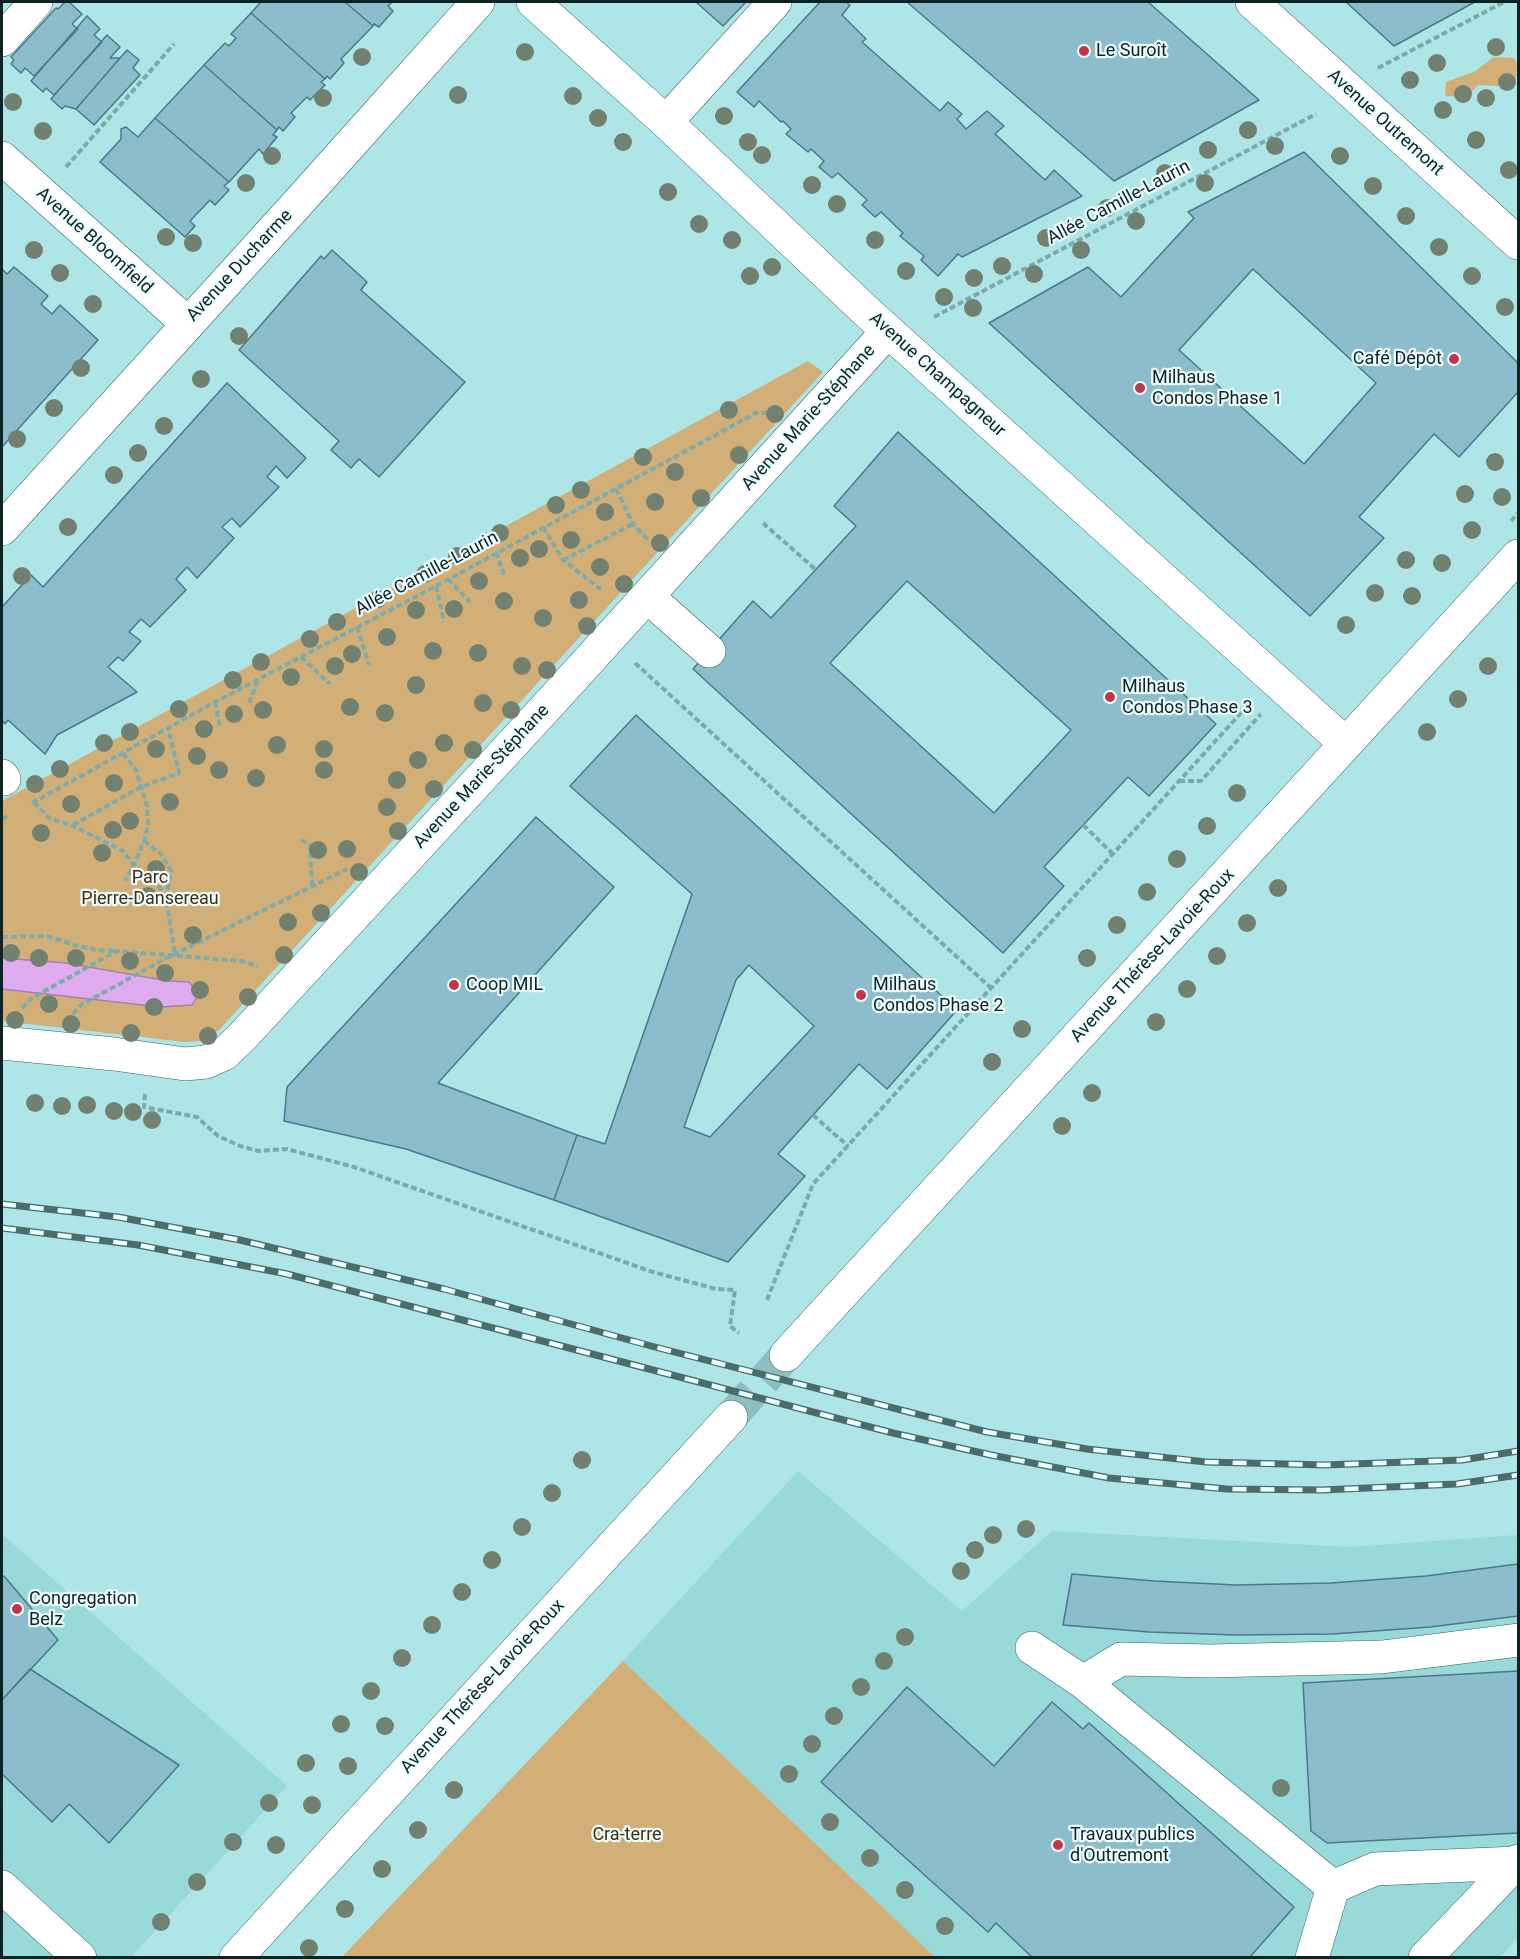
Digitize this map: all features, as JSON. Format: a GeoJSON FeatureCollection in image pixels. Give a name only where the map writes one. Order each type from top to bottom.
{"type":"FeatureCollection","features":[{"type":"Feature","properties":{"kind":"street"},"geometry":{"type":"LineString","coordinates":[[2,40],[36,2]]}},
{"type":"Feature","properties":{"kind":"street","name":"Avenue Ducharme"},"geometry":{"type":"LineString","coordinates":[[2,529],[478,2]]}},
{"type":"Feature","properties":{"kind":"street","name":"Avenue Champagneur"},"geometry":{"type":"LineString","coordinates":[[533,2],[666,122],[888,331],[1346,744]]}},
{"type":"Feature","properties":{"kind":"street"},"geometry":{"type":"LineString","coordinates":[[666,122],[775,2]]}},
{"type":"Feature","properties":{"kind":"street","name":"Avenue Outremont"},"geometry":{"type":"LineString","coordinates":[[1252,2],[1518,243]]}},
{"type":"Feature","properties":{"kind":"street","name":"Avenue Bloomfield"},"geometry":{"type":"LineString","coordinates":[[8,175],[187,323]]}},
{"type":"Feature","properties":{"kind":"street","name":"Avenue Marie-Stéphane"},"geometry":{"type":"LineString","coordinates":[[2,1043],[114,1054],[185,1064],[206,1062],[224,1054],[243,1037],[648,597],[888,331]]}},
{"type":"Feature","properties":{"kind":"street","name":"Avenue Thérèse-Lavoie-Roux"},"geometry":{"type":"LineString","coordinates":[[786,1355],[1518,556]]}},
{"type":"Feature","properties":{"kind":"street"},"geometry":{"type":"LineString","coordinates":[[648,597],[709,651]]}},
{"type":"Feature","properties":{"kind":"street","name":"Avenue Thérèse-Lavoie-Roux"},"geometry":{"type":"LineString","coordinates":[[236,1958],[731,1417]]}},
{"type":"Feature","properties":{"kind":"street"},"geometry":{"type":"LineString","coordinates":[[1083,1682],[1121,1659],[1209,1661],[1382,1658],[1518,1640]]}},
{"type":"Feature","properties":{"kind":"street"},"geometry":{"type":"LineString","coordinates":[[1032,1648],[1083,1682],[1333,1887]]}},
{"type":"Feature","properties":{"kind":"street"},"geometry":{"type":"LineString","coordinates":[[1333,1887],[1375,1869],[1518,1862]]}},
{"type":"Feature","properties":{"kind":"street"},"geometry":{"type":"LineString","coordinates":[[1425,1958],[1518,1862]]}},
{"type":"Feature","properties":{"kind":"street"},"geometry":{"type":"LineString","coordinates":[[2,1887],[80,1958]]}},
{"type":"Feature","properties":{"kind":"street"},"geometry":{"type":"LineString","coordinates":[[1312,1958],[1333,1887]]}},
{"type":"Feature","properties":{"kind":"path"},"geometry":{"type":"LineString","coordinates":[[1375,70],[1504,2]]}},
{"type":"Feature","properties":{"kind":"path"},"geometry":{"type":"LineString","coordinates":[[64,171],[174,44]]}},
{"type":"Feature","properties":{"kind":"path","name":"Allée Camille-Laurin"},"geometry":{"type":"LineString","coordinates":[[934,317],[1316,114]]}},
{"type":"Feature","properties":{"kind":"path","name":"Allée Camille-Laurin"},"geometry":{"type":"LineString","coordinates":[[26,806],[215,702],[436,586],[756,413],[768,413],[761,422]]}},
{"type":"Feature","properties":{"kind":"path"},"geometry":{"type":"LineString","coordinates":[[616,489],[633,524],[652,543]]}},
{"type":"Feature","properties":{"kind":"path"},"geometry":{"type":"LineString","coordinates":[[763,523],[815,570]]}},
{"type":"Feature","properties":{"kind":"path"},"geometry":{"type":"LineString","coordinates":[[563,560],[633,524]]}},
{"type":"Feature","properties":{"kind":"path"},"geometry":{"type":"LineString","coordinates":[[543,527],[563,560],[603,591],[596,599]]}},
{"type":"Feature","properties":{"kind":"path"},"geometry":{"type":"LineString","coordinates":[[496,552],[506,577]]}},
{"type":"Feature","properties":{"kind":"path"},"geometry":{"type":"LineString","coordinates":[[448,579],[470,603]]}},
{"type":"Feature","properties":{"kind":"path"},"geometry":{"type":"LineString","coordinates":[[436,586],[444,622]]}},
{"type":"Feature","properties":{"kind":"path"},"geometry":{"type":"LineString","coordinates":[[357,627],[369,664]]}},
{"type":"Feature","properties":{"kind":"path"},"geometry":{"type":"LineString","coordinates":[[301,657],[330,684]]}},
{"type":"Feature","properties":{"kind":"path"},"geometry":{"type":"LineString","coordinates":[[635,663],[991,988]]}},
{"type":"Feature","properties":{"kind":"path"},"geometry":{"type":"LineString","coordinates":[[249,703],[259,680]]}},
{"type":"Feature","properties":{"kind":"path"},"geometry":{"type":"LineString","coordinates":[[767,1300],[813,1184],[1254,698]]}},
{"type":"Feature","properties":{"kind":"path"},"geometry":{"type":"LineString","coordinates":[[215,702],[220,728]]}},
{"type":"Feature","properties":{"kind":"path"},"geometry":{"type":"LineString","coordinates":[[1178,782],[1201,781],[1266,709]]}},
{"type":"Feature","properties":{"kind":"path"},"geometry":{"type":"LineString","coordinates":[[73,826],[141,787],[179,772],[168,728]]}},
{"type":"Feature","properties":{"kind":"path"},"geometry":{"type":"LineString","coordinates":[[123,753],[136,770],[147,806],[148,826],[135,865],[125,881]]}},
{"type":"Feature","properties":{"kind":"path"},"geometry":{"type":"LineString","coordinates":[[34,802],[49,818],[73,826],[123,851],[161,889],[166,897]]}},
{"type":"Feature","properties":{"kind":"path"},"geometry":{"type":"LineString","coordinates":[[2,819],[18,810]]}},
{"type":"Feature","properties":{"kind":"path"},"geometry":{"type":"LineString","coordinates":[[1083,825],[1113,854]]}},
{"type":"Feature","properties":{"kind":"path"},"geometry":{"type":"LineString","coordinates":[[301,840],[310,845],[312,886]]}},
{"type":"Feature","properties":{"kind":"path"},"geometry":{"type":"LineString","coordinates":[[144,841],[162,855],[171,871],[166,897],[175,954]]}},
{"type":"Feature","properties":{"kind":"path"},"geometry":{"type":"LineString","coordinates":[[73,1014],[81,1005],[161,961],[353,866],[338,882]]}},
{"type":"Feature","properties":{"kind":"path"},"geometry":{"type":"LineString","coordinates":[[2,937],[47,936],[96,950],[175,954],[240,961],[262,967],[255,975]]}},
{"type":"Feature","properties":{"kind":"path"},"geometry":{"type":"LineString","coordinates":[[31,1010],[20,1010],[32,998],[117,951]]}},
{"type":"Feature","properties":{"kind":"path"},"geometry":{"type":"LineString","coordinates":[[62,1013],[85,1016]]}},
{"type":"Feature","properties":{"kind":"path"},"geometry":{"type":"LineString","coordinates":[[145,1094],[144,1107],[196,1117],[218,1136],[240,1146],[258,1151],[287,1149],[354,1167],[653,1272],[716,1289],[735,1290],[730,1326],[739,1333]]}},
{"type":"Feature","properties":{"kind":"path"},"geometry":{"type":"LineString","coordinates":[[813,1115],[848,1146]]}},
{"type":"Feature","properties":{"kind":"shaded area"},"geometry":{"type":"Polygon","coordinates":[[[2,958],[66,963],[168,981],[189,982],[199,994],[192,1005],[160,1007],[2,989],[2,958]]]}},
{"type":"Feature","properties":{"kind":"shaded area"},"geometry":{"type":"Polygon","coordinates":[[[798,1471],[962,1611],[1052,1531],[1349,1547],[1518,1535],[1518,1938],[1499,1958],[935,1957],[623,1661],[798,1471]]]}},
{"type":"Feature","properties":{"kind":"shaded area"},"geometry":{"type":"Polygon","coordinates":[[[2,1534],[287,1786],[131,1957],[2,1957],[2,1534]]]}},
{"type":"Feature","properties":{"kind":"green space"},"geometry":{"type":"Polygon","coordinates":[[[1494,57],[1514,58],[1517,63],[1516,79],[1498,86],[1478,85],[1467,97],[1445,96],[1446,82],[1474,72],[1494,57]]]}},
{"type":"Feature","properties":{"kind":"green space","name":"Parc Pierre-Dansereau"},"geometry":{"type":"Polygon","coordinates":[[[808,361],[823,372],[219,1030],[201,1041],[185,1042],[2,1021],[2,801],[808,361]]]}},
{"type":"Feature","properties":{"kind":"green space","name":"Cra-terre"},"geometry":{"type":"Polygon","coordinates":[[[623,1661],[935,1957],[342,1957],[623,1661]]]}},
{"type":"Feature","properties":{"kind":"building"},"geometry":{"type":"Polygon","coordinates":[[[65,2],[69,2],[82,14],[72,24],[78,29],[34,76],[25,68],[21,73],[11,64],[14,60],[11,57],[56,8],[58,9],[65,2]]]}},
{"type":"Feature","properties":{"kind":"building"},"geometry":{"type":"Polygon","coordinates":[[[261,2],[345,2],[373,26],[341,59],[344,63],[330,79],[327,76],[325,79],[251,13],[261,2]]]}},
{"type":"Feature","properties":{"kind":"building"},"geometry":{"type":"Polygon","coordinates":[[[345,2],[392,2],[388,6],[393,11],[379,27],[374,24],[373,26],[345,2]]]}},
{"type":"Feature","properties":{"kind":"building"},"geometry":{"type":"Polygon","coordinates":[[[696,2],[746,2],[723,26],[696,2]]]}},
{"type":"Feature","properties":{"kind":"building"},"geometry":{"type":"Polygon","coordinates":[[[820,2],[846,2],[850,5],[842,15],[866,39],[862,42],[940,111],[948,102],[962,114],[957,119],[966,129],[987,111],[1004,126],[995,134],[1045,180],[1054,170],[1082,196],[962,257],[958,254],[938,276],[921,260],[924,256],[900,236],[903,233],[881,212],[875,217],[862,205],[867,200],[838,173],[832,178],[819,167],[824,161],[811,149],[808,152],[786,134],[791,129],[783,121],[781,122],[759,101],[754,107],[737,92],[820,2]]]}},
{"type":"Feature","properties":{"kind":"building","name":"Le Suroît"},"geometry":{"type":"Polygon","coordinates":[[[907,2],[1148,2],[1259,100],[1114,181],[907,2]]]}},
{"type":"Feature","properties":{"kind":"building"},"geometry":{"type":"Polygon","coordinates":[[[1346,2],[1475,2],[1394,46],[1346,2]]]}},
{"type":"Feature","properties":{"kind":"building"},"geometry":{"type":"Polygon","coordinates":[[[251,13],[325,79],[321,82],[325,85],[310,100],[307,97],[291,113],[295,117],[283,131],[279,127],[277,130],[204,65],[225,43],[229,46],[236,38],[231,34],[251,13]]]}},
{"type":"Feature","properties":{"kind":"building"},"geometry":{"type":"Polygon","coordinates":[[[87,16],[100,29],[94,35],[102,42],[54,95],[46,88],[43,92],[31,81],[87,16]]]}},
{"type":"Feature","properties":{"kind":"building"},"geometry":{"type":"Polygon","coordinates":[[[107,35],[120,47],[110,58],[120,58],[76,109],[65,106],[62,109],[51,99],[107,35]]]}},
{"type":"Feature","properties":{"kind":"building"},"geometry":{"type":"Polygon","coordinates":[[[127,50],[139,60],[133,68],[140,75],[94,125],[76,109],[127,50]]]}},
{"type":"Feature","properties":{"kind":"building"},"geometry":{"type":"Polygon","coordinates":[[[204,65],[277,130],[273,135],[277,137],[263,154],[259,149],[229,182],[155,118],[204,65]]]}},
{"type":"Feature","properties":{"kind":"building"},"geometry":{"type":"Polygon","coordinates":[[[155,118],[229,182],[224,186],[229,190],[215,205],[210,200],[190,221],[195,226],[185,237],[100,162],[121,139],[121,129],[126,127],[138,137],[155,118]]]}},
{"type":"Feature","properties":{"kind":"building","name":"Milhaus Condos Phase 1"},"geometry":{"type":"Polygon","coordinates":[[[1304,152],[1518,363],[1518,392],[1459,457],[1434,434],[1359,517],[1384,538],[1310,616],[989,323],[1088,267],[1121,297],[1194,218],[1188,212],[1304,152]],[[1253,269],[1179,350],[1304,464],[1376,383],[1253,269]]]}},
{"type":"Feature","properties":{"kind":"building"},"geometry":{"type":"Polygon","coordinates":[[[332,250],[367,282],[361,290],[465,382],[379,477],[359,459],[351,468],[331,450],[339,441],[239,350],[321,256],[324,259],[332,250]]]}},
{"type":"Feature","properties":{"kind":"building"},"geometry":{"type":"Polygon","coordinates":[[[14,267],[48,296],[41,304],[52,314],[60,305],[98,340],[2,447],[2,269],[7,274],[14,267]]]}},
{"type":"Feature","properties":{"kind":"building"},"geometry":{"type":"Polygon","coordinates":[[[227,383],[306,458],[287,478],[276,466],[267,477],[279,487],[240,527],[232,518],[222,527],[234,538],[197,578],[187,567],[176,579],[186,590],[150,627],[141,619],[129,632],[141,641],[123,661],[118,657],[108,667],[137,692],[57,735],[45,754],[8,720],[5,724],[2,720],[2,607],[31,575],[43,587],[227,383]]]}},
{"type":"Feature","properties":{"kind":"building","name":"Milhaus Condos Phase 3"},"geometry":{"type":"Polygon","coordinates":[[[898,432],[1216,724],[1149,796],[1128,777],[1044,867],[1064,886],[1003,953],[693,669],[753,601],[771,618],[856,526],[834,506],[898,432]],[[907,581],[830,663],[994,813],[1071,730],[907,581]]]}},
{"type":"Feature","properties":{"kind":"building","name":"Milhaus Condos Phase 2"},"geometry":{"type":"Polygon","coordinates":[[[636,715],[957,1010],[887,1089],[859,1064],[778,1154],[805,1176],[728,1262],[554,1200],[577,1135],[605,1144],[692,894],[570,786],[636,715]],[[749,965],[736,980],[684,1127],[710,1137],[814,1026],[749,965]]]}},
{"type":"Feature","properties":{"kind":"building","name":"Coop MIL"},"geometry":{"type":"Polygon","coordinates":[[[536,817],[614,887],[438,1083],[577,1135],[554,1200],[406,1149],[284,1121],[287,1087],[536,817]]]}},
{"type":"Feature","properties":{"kind":"building"},"geometry":{"type":"Polygon","coordinates":[[[1518,1564],[1518,1616],[1430,1627],[1333,1634],[1236,1635],[1149,1632],[1063,1625],[1072,1574],[1236,1585],[1331,1583],[1426,1576],[1518,1564]]]}},
{"type":"Feature","properties":{"kind":"building","name":"Congregation Belz"},"geometry":{"type":"Polygon","coordinates":[[[4,1576],[58,1640],[2,1700],[2,1578],[4,1576]]]}},
{"type":"Feature","properties":{"kind":"building"},"geometry":{"type":"Polygon","coordinates":[[[30,1669],[179,1765],[109,1843],[69,1804],[52,1822],[2,1774],[2,1700],[30,1669]]]}},
{"type":"Feature","properties":{"kind":"building"},"geometry":{"type":"Polygon","coordinates":[[[1518,1671],[1518,1833],[1327,1843],[1311,1831],[1303,1683],[1518,1671]]]}},
{"type":"Feature","properties":{"kind":"building","name":"Travaux publics d'Outremont"},"geometry":{"type":"Polygon","coordinates":[[[907,1687],[994,1766],[1052,1702],[1083,1729],[1089,1723],[1294,1907],[1249,1958],[1033,1958],[996,1923],[988,1932],[821,1782],[907,1687]]]}},
{"type":"Feature","properties":{"kind":"tunnel"},"geometry":{"type":"LineString","coordinates":[[731,1417],[786,1355]]}},
{"type":"Feature","properties":{"kind":"railway"},"geometry":{"type":"LineString","coordinates":[[2,1204],[118,1217],[240,1240],[444,1289],[651,1346],[987,1432],[1087,1449],[1206,1462],[1325,1465],[1462,1460],[1518,1451]]}},
{"type":"Feature","properties":{"kind":"railway"},"geometry":{"type":"LineString","coordinates":[[2,1228],[138,1245],[287,1274],[893,1433],[1109,1478],[1227,1489],[1322,1490],[1457,1484],[1518,1475]]}},
{"type":"Feature","properties":{"kind":"place","name":"Le Suroît"},"geometry":{"type":"Point","coordinates":[1084,51]}},
{"type":"Feature","properties":{"kind":"place","name":"Café Dépôt"},"geometry":{"type":"Point","coordinates":[1454,359]}},
{"type":"Feature","properties":{"kind":"place","name":"Milhaus Condos Phase 1"},"geometry":{"type":"Point","coordinates":[1140,388]}},
{"type":"Feature","properties":{"kind":"place","name":"Milhaus Condos Phase 3"},"geometry":{"type":"Point","coordinates":[1110,697]}},
{"type":"Feature","properties":{"kind":"place","name":"Coop MIL"},"geometry":{"type":"Point","coordinates":[454,985]}},
{"type":"Feature","properties":{"kind":"place","name":"Milhaus Condos Phase 2"},"geometry":{"type":"Point","coordinates":[861,995]}},
{"type":"Feature","properties":{"kind":"place","name":"Congregation Belz"},"geometry":{"type":"Point","coordinates":[17,1609]}},
{"type":"Feature","properties":{"kind":"place","name":"Travaux publics d'Outremont"},"geometry":{"type":"Point","coordinates":[1058,1845]}}]}
